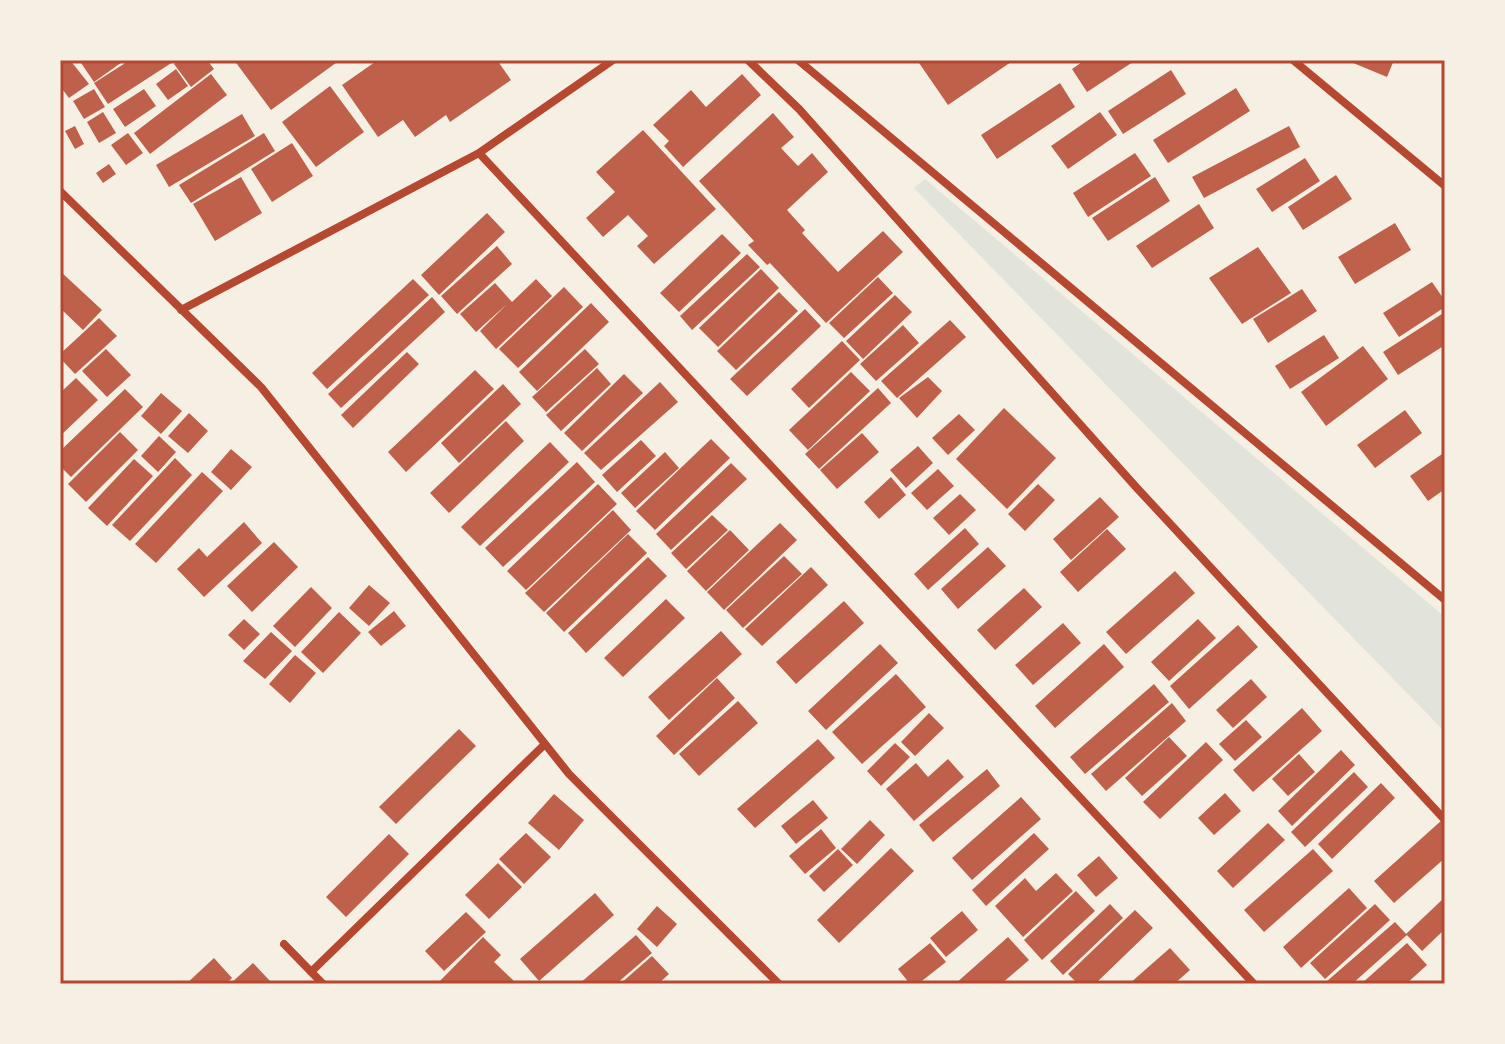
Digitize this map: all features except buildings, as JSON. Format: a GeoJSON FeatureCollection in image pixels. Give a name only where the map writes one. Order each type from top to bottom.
{"type":"FeatureCollection","features":[{"type":"Feature","properties":{"kind":"street"},"geometry":{"type":"LineString","coordinates":[[181,310],[479,153],[613,60]]}},
{"type":"Feature","properties":{"kind":"street"},"geometry":{"type":"LineString","coordinates":[[748,60],[799,109],[1114,464],[1445,820]]}},
{"type":"Feature","properties":{"kind":"street"},"geometry":{"type":"LineString","coordinates":[[798,60],[1445,600]]}},
{"type":"Feature","properties":{"kind":"street"},"geometry":{"type":"LineString","coordinates":[[1293,60],[1445,186]]}},
{"type":"Feature","properties":{"kind":"street"},"geometry":{"type":"LineString","coordinates":[[479,153],[1254,984]]}},
{"type":"Feature","properties":{"kind":"street"},"geometry":{"type":"LineString","coordinates":[[60,191],[261,387],[569,774],[779,984]]}},
{"type":"Feature","properties":{"kind":"street"},"geometry":{"type":"LineString","coordinates":[[311,972],[545,744]]}},
{"type":"Feature","properties":{"kind":"street"},"geometry":{"type":"LineString","coordinates":[[284,944],[323,984]]}},
{"type":"Feature","properties":{"kind":"shaded area"},"geometry":{"type":"Polygon","coordinates":[[[925,179],[1445,617],[1445,732],[914,188],[925,179]]]}}]}
